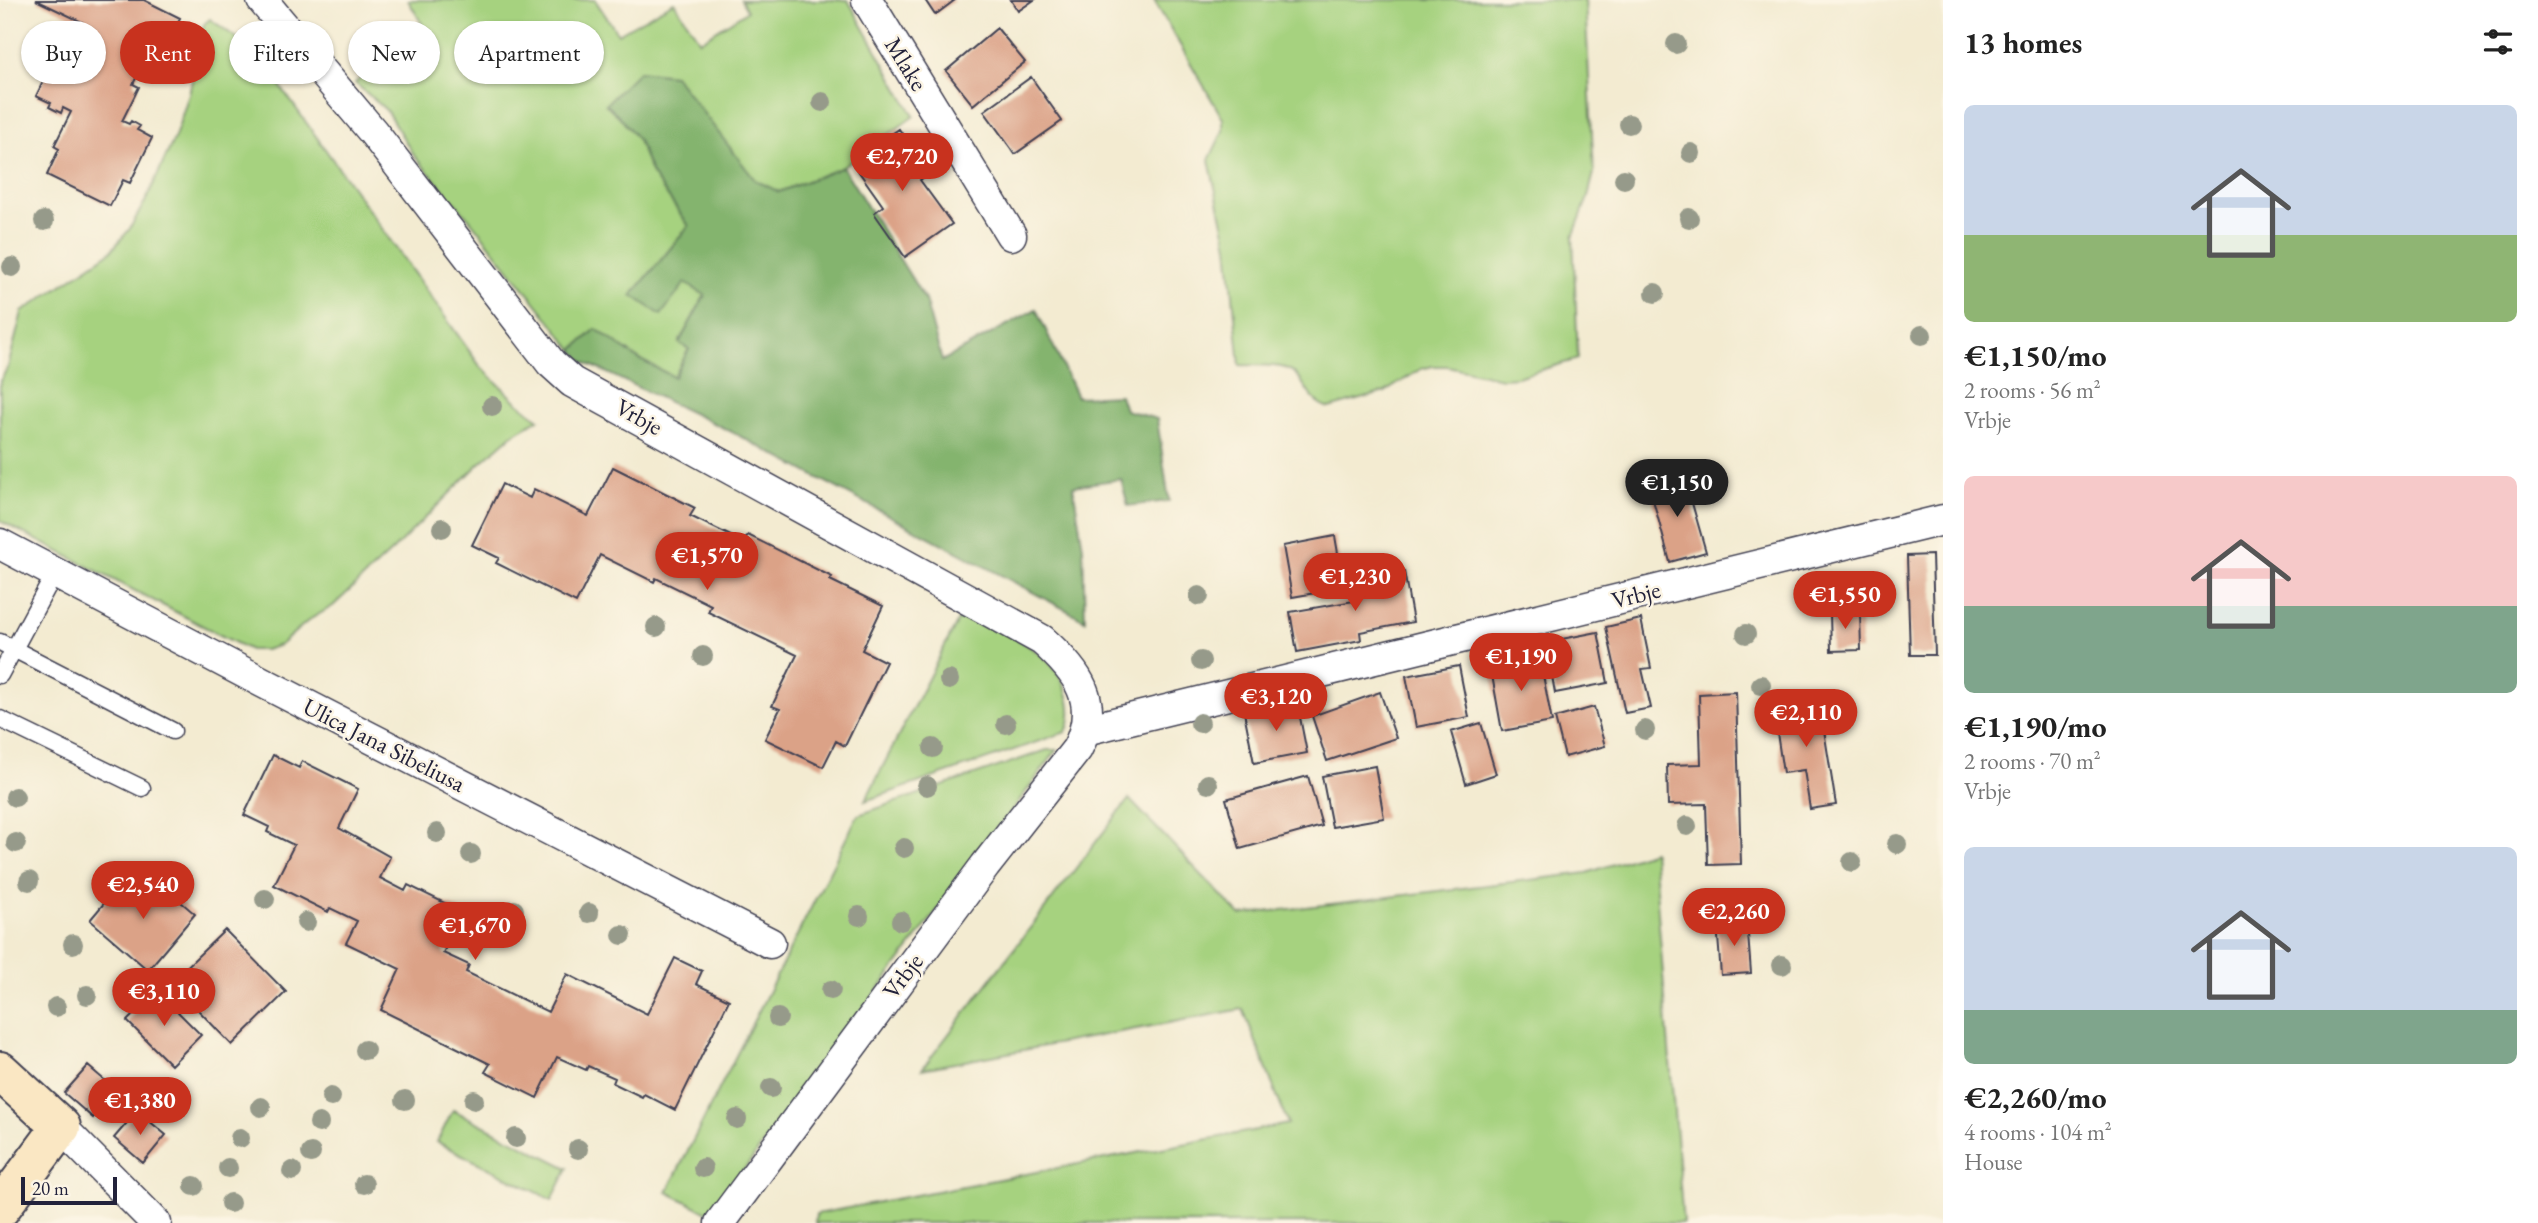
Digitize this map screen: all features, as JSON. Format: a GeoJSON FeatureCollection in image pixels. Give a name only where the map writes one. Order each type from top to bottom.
{"type":"FeatureCollection","features":[{"type":"Feature","properties":{"kind":"street","name":"Vrbje"},"geometry":{"type":"LineString","coordinates":[[262,0],[373,132],[551,363],[572,383],[621,407],[1042,640],[1065,660],[1079,678],[1086,698],[1088,719],[1077,749],[985,866],[720,1223]]}},
{"type":"Feature","properties":{"kind":"street","name":"Mlake"},"geometry":{"type":"LineString","coordinates":[[867,0],[1012,235]]}},
{"type":"Feature","properties":{"kind":"street","name":"Vrbje"},"geometry":{"type":"LineString","coordinates":[[1085,730],[1943,520]]}},
{"type":"Feature","properties":{"kind":"street","name":"Ulica Jana Sibeliusa"},"geometry":{"type":"LineString","coordinates":[[0,544],[770,943]]}},
{"type":"Feature","properties":{"kind":"street"},"geometry":{"type":"LineString","coordinates":[[0,1071],[61,1127],[156,1223]]}},
{"type":"Feature","properties":{"kind":"street"},"geometry":{"type":"LineString","coordinates":[[0,1209],[61,1127]]}},
{"type":"Feature","properties":{"kind":"lane"},"geometry":{"type":"LineString","coordinates":[[0,675],[7,645],[55,573]]}},
{"type":"Feature","properties":{"kind":"lane"},"geometry":{"type":"LineString","coordinates":[[7,645],[173,731]]}},
{"type":"Feature","properties":{"kind":"lane"},"geometry":{"type":"LineString","coordinates":[[0,719],[142,788]]}},
{"type":"Feature","properties":{"kind":"green space"},"geometry":{"type":"Polygon","coordinates":[[[408,0],[595,0],[618,34],[674,2],[700,41],[747,11],[741,0],[848,0],[914,116],[843,167],[779,192],[755,181],[674,76],[606,105],[619,116],[638,140],[652,174],[689,226],[632,295],[685,283],[705,295],[679,343],[689,349],[674,377],[640,360],[596,329],[573,350],[471,221],[415,157],[386,110],[356,84],[440,84],[440,21],[420,21],[408,0]]]}},
{"type":"Feature","properties":{"kind":"green space"},"geometry":{"type":"Polygon","coordinates":[[[1154,0],[1585,0],[1594,173],[1573,237],[1578,359],[1517,377],[1502,378],[1447,366],[1433,366],[1421,369],[1385,392],[1329,408],[1314,399],[1292,371],[1274,366],[1240,365],[1228,246],[1209,160],[1223,131],[1223,119],[1154,0]]]}},
{"type":"Feature","properties":{"kind":"green space"},"geometry":{"type":"Polygon","coordinates":[[[215,23],[229,33],[229,84],[279,84],[480,366],[539,419],[512,435],[478,465],[333,606],[309,620],[280,645],[265,650],[250,650],[0,521],[0,381],[8,367],[22,312],[110,252],[129,230],[175,137],[191,84],[215,84],[215,23]]]}},
{"type":"Feature","properties":{"kind":"green space"},"geometry":{"type":"Polygon","coordinates":[[[639,71],[674,75],[755,180],[779,192],[843,167],[925,300],[942,361],[1036,309],[1077,397],[1120,395],[1125,410],[1157,419],[1169,501],[1128,506],[1121,479],[1073,486],[1083,547],[1085,620],[732,432],[584,362],[573,350],[596,329],[640,360],[674,377],[689,349],[679,343],[705,295],[685,283],[661,315],[632,295],[689,226],[652,174],[638,140],[606,104],[639,71]]]}},
{"type":"Feature","properties":{"kind":"green space"},"geometry":{"type":"Polygon","coordinates":[[[964,609],[1013,636],[1048,661],[1061,679],[1069,700],[1066,732],[865,801],[964,609]]]}},
{"type":"Feature","properties":{"kind":"green space"},"geometry":{"type":"Polygon","coordinates":[[[1047,750],[1057,750],[711,1214],[667,1192],[858,815],[1047,750]]]}},
{"type":"Feature","properties":{"kind":"green space"},"geometry":{"type":"Polygon","coordinates":[[[1129,799],[1240,915],[1587,873],[1653,851],[1683,1223],[815,1223],[816,1214],[1288,1124],[1243,1009],[922,1069],[1129,799]]]}},
{"type":"Feature","properties":{"kind":"green space"},"geometry":{"type":"Polygon","coordinates":[[[453,1110],[568,1168],[552,1200],[437,1142],[453,1110]]]}},
{"type":"Feature","properties":{"kind":"building"},"geometry":{"type":"Polygon","coordinates":[[[36,0],[144,0],[180,18],[178,21],[120,21],[120,84],[139,87],[122,121],[129,124],[131,121],[140,126],[137,130],[152,138],[130,183],[123,180],[110,206],[47,175],[59,149],[54,146],[71,112],[63,108],[61,113],[49,107],[51,103],[36,96],[42,84],[106,84],[106,21],[80,21],[36,0]]]}},
{"type":"Feature","properties":{"kind":"building"},"geometry":{"type":"Polygon","coordinates":[[[925,0],[955,0],[935,15],[925,0]]]}},
{"type":"Feature","properties":{"kind":"building"},"geometry":{"type":"Polygon","coordinates":[[[1011,0],[1034,0],[1018,11],[1011,0]]]}},
{"type":"Feature","properties":{"kind":"building"},"geometry":{"type":"Polygon","coordinates":[[[997,28],[1025,62],[973,105],[946,71],[997,28]]]}},
{"type":"Feature","properties":{"kind":"building"},"geometry":{"type":"Polygon","coordinates":[[[1031,77],[1062,121],[1015,154],[984,111],[1031,77]]]}},
{"type":"Feature","properties":{"kind":"building"},"geometry":{"type":"Polygon","coordinates":[[[899,129],[930,173],[920,180],[952,224],[905,257],[874,213],[883,206],[852,162],[899,129]]]}},
{"type":"Feature","properties":{"kind":"building"},"geometry":{"type":"Polygon","coordinates":[[[613,467],[695,508],[690,516],[743,542],[748,535],[883,606],[862,650],[886,662],[845,746],[836,741],[823,767],[765,739],[780,709],[772,706],[797,655],[708,612],[711,605],[656,578],[654,582],[600,555],[576,603],[496,563],[499,558],[472,545],[502,484],[530,498],[534,489],[588,516],[613,467]]]}},
{"type":"Feature","properties":{"kind":"building"},"geometry":{"type":"Polygon","coordinates":[[[1684,475],[1706,552],[1670,562],[1649,485],[1684,475]]]}},
{"type":"Feature","properties":{"kind":"building"},"geometry":{"type":"Polygon","coordinates":[[[1335,536],[1344,588],[1292,597],[1283,546],[1335,536]]]}},
{"type":"Feature","properties":{"kind":"building"},"geometry":{"type":"Polygon","coordinates":[[[1932,555],[1935,655],[1910,655],[1907,556],[1932,555]]]}},
{"type":"Feature","properties":{"kind":"building"},"geometry":{"type":"Polygon","coordinates":[[[1404,571],[1413,622],[1360,632],[1361,640],[1297,652],[1290,612],[1354,601],[1351,580],[1404,571]]]}},
{"type":"Feature","properties":{"kind":"building"},"geometry":{"type":"Polygon","coordinates":[[[1860,611],[1861,650],[1831,651],[1830,612],[1860,611]]]}},
{"type":"Feature","properties":{"kind":"building"},"geometry":{"type":"Polygon","coordinates":[[[1641,619],[1651,668],[1642,669],[1651,708],[1625,713],[1606,627],[1641,619]]]}},
{"type":"Feature","properties":{"kind":"building"},"geometry":{"type":"Polygon","coordinates":[[[1598,632],[1608,683],[1555,693],[1546,642],[1598,632]]]}},
{"type":"Feature","properties":{"kind":"building"},"geometry":{"type":"Polygon","coordinates":[[[1539,654],[1552,722],[1502,731],[1490,664],[1539,654]]]}},
{"type":"Feature","properties":{"kind":"building"},"geometry":{"type":"Polygon","coordinates":[[[1459,666],[1469,717],[1416,727],[1406,676],[1459,666]]]}},
{"type":"Feature","properties":{"kind":"building"},"geometry":{"type":"Polygon","coordinates":[[[1380,692],[1396,738],[1327,761],[1312,716],[1380,692]]]}},
{"type":"Feature","properties":{"kind":"building"},"geometry":{"type":"Polygon","coordinates":[[[1736,692],[1741,864],[1708,865],[1706,804],[1668,805],[1667,765],[1701,764],[1699,694],[1736,692]]]}},
{"type":"Feature","properties":{"kind":"building"},"geometry":{"type":"Polygon","coordinates":[[[1819,699],[1836,805],[1810,809],[1804,770],[1783,773],[1773,706],[1819,699]]]}},
{"type":"Feature","properties":{"kind":"building"},"geometry":{"type":"Polygon","coordinates":[[[1297,702],[1307,753],[1254,763],[1244,712],[1297,702]]]}},
{"type":"Feature","properties":{"kind":"building"},"geometry":{"type":"Polygon","coordinates":[[[1594,707],[1605,746],[1565,757],[1555,718],[1594,707]]]}},
{"type":"Feature","properties":{"kind":"building"},"geometry":{"type":"Polygon","coordinates":[[[1481,723],[1496,774],[1466,784],[1451,732],[1481,723]]]}},
{"type":"Feature","properties":{"kind":"building"},"geometry":{"type":"Polygon","coordinates":[[[273,755],[299,768],[302,761],[358,789],[339,828],[390,857],[380,878],[405,891],[408,885],[463,912],[443,953],[469,965],[466,972],[548,1012],[567,974],[647,1014],[675,958],[702,971],[696,984],[729,1000],[675,1110],[644,1094],[642,1097],[613,1083],[615,1078],[588,1066],[586,1070],[557,1057],[537,1098],[485,1072],[490,1064],[381,1010],[400,969],[346,943],[357,921],[330,908],[328,912],[274,885],[294,845],[267,832],[269,827],[244,815],[273,755]]]}},
{"type":"Feature","properties":{"kind":"building"},"geometry":{"type":"Polygon","coordinates":[[[1375,766],[1384,818],[1332,827],[1322,776],[1375,766]]]}},
{"type":"Feature","properties":{"kind":"building"},"geometry":{"type":"Polygon","coordinates":[[[1308,776],[1322,826],[1240,849],[1226,799],[1308,776]]]}},
{"type":"Feature","properties":{"kind":"building"},"geometry":{"type":"Polygon","coordinates":[[[153,878],[195,914],[148,970],[90,920],[121,883],[138,897],[153,878]]]}},
{"type":"Feature","properties":{"kind":"building"},"geometry":{"type":"Polygon","coordinates":[[[1747,921],[1751,973],[1721,975],[1717,924],[1747,921]]]}},
{"type":"Feature","properties":{"kind":"building"},"geometry":{"type":"Polygon","coordinates":[[[225,930],[286,992],[232,1045],[171,982],[225,930]]]}},
{"type":"Feature","properties":{"kind":"building"},"geometry":{"type":"Polygon","coordinates":[[[157,991],[201,1035],[171,1065],[127,1021],[157,991]]]}},
{"type":"Feature","properties":{"kind":"building"},"geometry":{"type":"Polygon","coordinates":[[[88,1066],[116,1090],[93,1118],[64,1093],[88,1066]]]}},
{"type":"Feature","properties":{"kind":"building"},"geometry":{"type":"Polygon","coordinates":[[[137,1111],[166,1135],[143,1163],[114,1138],[137,1111]]]}}]}
